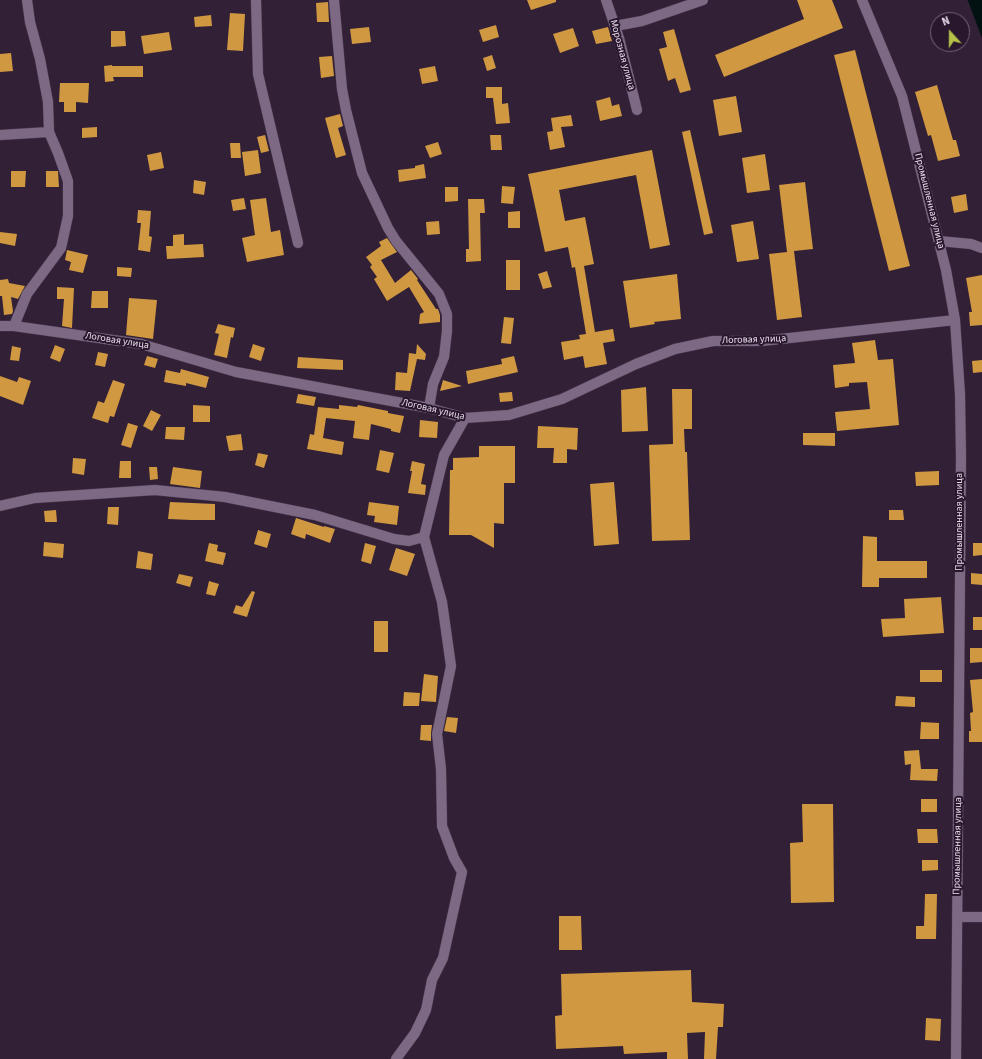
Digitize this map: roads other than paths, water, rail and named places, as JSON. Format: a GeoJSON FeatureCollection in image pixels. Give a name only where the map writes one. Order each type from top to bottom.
{"type":"FeatureCollection","features":[{"type":"Feature","properties":{"kind":"street"},"geometry":{"type":"LineString","coordinates":[[14,326],[27,294],[61,248],[68,216],[68,181],[49,132],[48,102],[40,59],[30,22],[27,0]]}},
{"type":"Feature","properties":{"kind":"street"},"geometry":{"type":"LineString","coordinates":[[256,0],[258,74],[298,243]]}},
{"type":"Feature","properties":{"kind":"street"},"geometry":{"type":"LineString","coordinates":[[334,0],[336,39],[344,96],[362,173],[388,228],[396,241],[439,294],[447,314],[444,357],[433,384],[429,408]]}},
{"type":"Feature","properties":{"kind":"street","name":"Морозная улица"},"geometry":{"type":"LineString","coordinates":[[606,0],[615,26],[636,110]]}},
{"type":"Feature","properties":{"kind":"street"},"geometry":{"type":"LineString","coordinates":[[615,26],[642,21],[703,0]]}},
{"type":"Feature","properties":{"kind":"street","name":"Промышленная улица"},"geometry":{"type":"LineString","coordinates":[[862,0],[902,96],[946,270],[955,320],[960,394],[961,458],[956,1059]]}},
{"type":"Feature","properties":{"kind":"street"},"geometry":{"type":"LineString","coordinates":[[0,135],[49,132]]}},
{"type":"Feature","properties":{"kind":"street"},"geometry":{"type":"LineString","coordinates":[[938,241],[971,244],[982,248]]}},
{"type":"Feature","properties":{"kind":"street","name":"Логовая улица"},"geometry":{"type":"LineString","coordinates":[[0,326],[14,326],[141,344],[236,372],[429,408],[465,418],[509,415],[562,398],[636,364],[674,349],[713,341],[762,341],[955,320]]}},
{"type":"Feature","properties":{"kind":"street"},"geometry":{"type":"LineString","coordinates":[[396,1059],[415,1033],[426,1010],[432,980],[443,958],[462,872],[454,858],[442,826],[441,769],[437,734],[451,666],[442,602],[424,537],[444,455],[465,418]]}},
{"type":"Feature","properties":{"kind":"street"},"geometry":{"type":"LineString","coordinates":[[0,506],[35,498],[155,490],[225,497],[308,514],[394,539],[410,541],[424,537]]}},
{"type":"Feature","properties":{"kind":"street"},"geometry":{"type":"LineString","coordinates":[[957,917],[982,918]]}}]}
